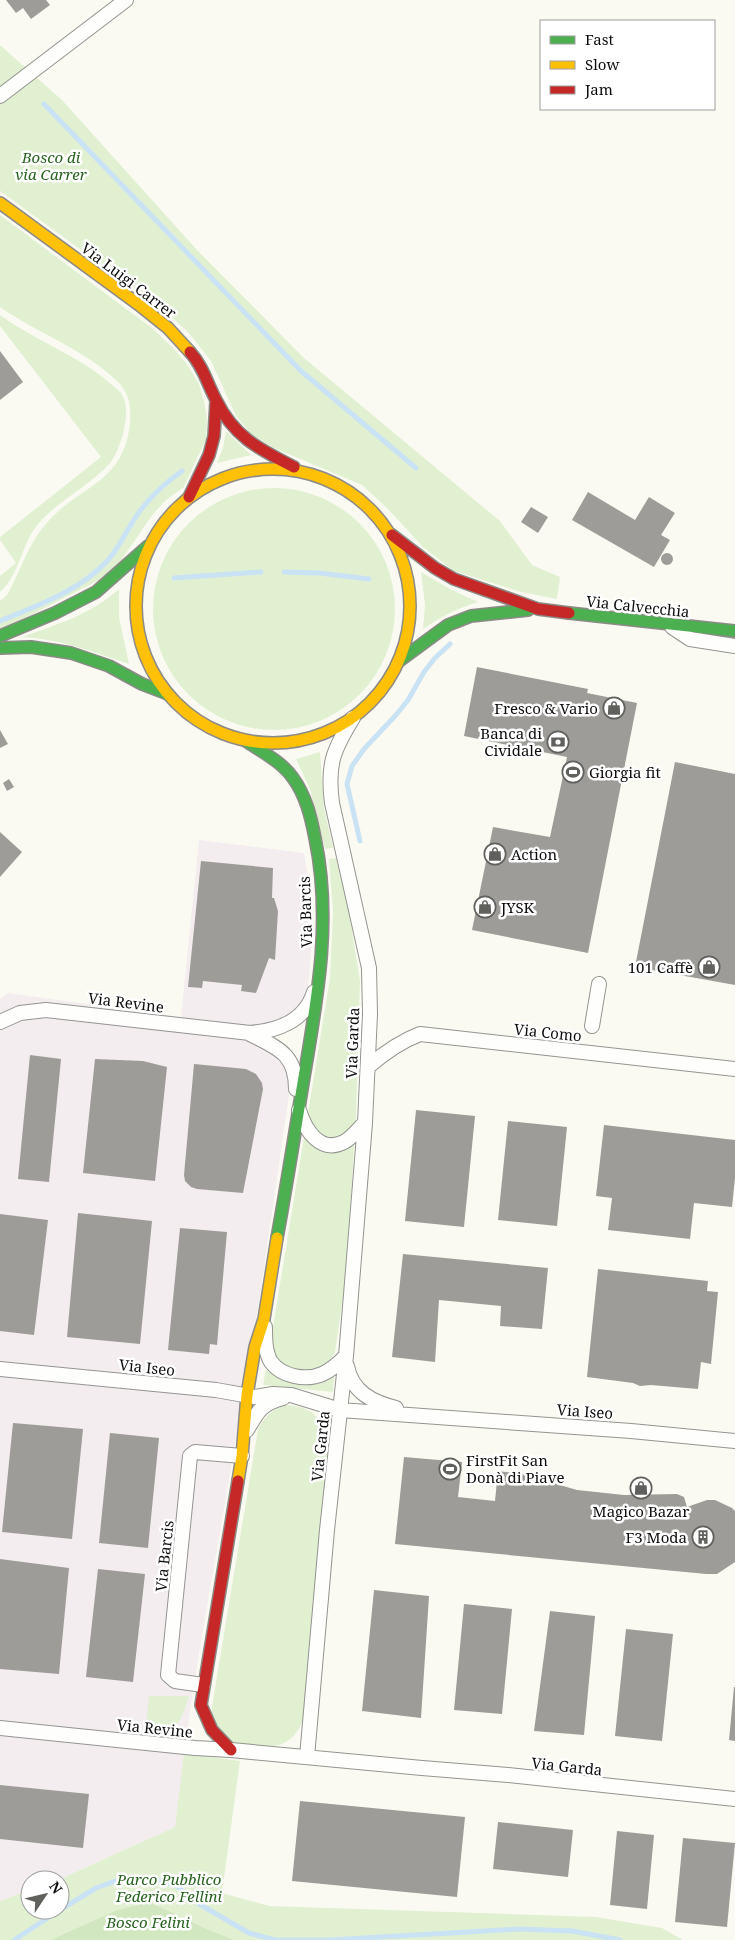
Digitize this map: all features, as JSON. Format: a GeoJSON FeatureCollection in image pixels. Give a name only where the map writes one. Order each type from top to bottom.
{"type":"FeatureCollection","features":[{"type":"Feature","properties":{"kind":"main road","name":"Via Luigi Carrer"},"geometry":{"type":"LineString","coordinates":[[0,203],[168,328],[202,369],[216,401],[240,435],[260,450],[305,473]]}},
{"type":"Feature","properties":{"kind":"main road","name":"Via Luigi Carrer"},"geometry":{"type":"LineString","coordinates":[[188,499],[209,455],[214,436],[216,401]]}},
{"type":"Feature","properties":{"kind":"main road"},"geometry":{"type":"LineString","coordinates":[[278,469],[305,473],[332,483],[350,493],[373,512],[388,532],[404,566],[410,595],[410,624],[399,661],[392,676],[379,694],[353,718],[331,731],[306,740],[280,744],[246,741],[224,734],[203,724],[188,713],[168,694],[154,673],[146,658],[137,621],[138,587],[142,566],[152,543],[170,516],[188,499],[213,483],[242,473],[278,469]]}},
{"type":"Feature","properties":{"kind":"main road","name":"Via Calvecchia"},"geometry":{"type":"LineString","coordinates":[[388,532],[435,568],[454,579],[538,609]]}},
{"type":"Feature","properties":{"kind":"main road"},"geometry":{"type":"LineString","coordinates":[[0,636],[55,613],[96,592],[152,543]]}},
{"type":"Feature","properties":{"kind":"main road","name":"Via Calvecchia"},"geometry":{"type":"LineString","coordinates":[[399,661],[448,625],[471,616],[538,609],[735,631]]}},
{"type":"Feature","properties":{"kind":"main road"},"geometry":{"type":"LineString","coordinates":[[0,648],[31,648],[70,653],[109,666],[142,684],[168,694]]}},
{"type":"Feature","properties":{"kind":"main road","name":"Via Barcis"},"geometry":{"type":"LineString","coordinates":[[231,1750],[219,1742],[204,1719],[200,1705],[242,1456],[247,1395],[256,1347],[264,1319],[320,982],[324,931],[320,875],[312,822],[305,799],[295,780],[287,770],[246,741]]}},
{"type":"Feature","properties":{"kind":"street"},"geometry":{"type":"LineString","coordinates":[[0,96],[126,0]]}},
{"type":"Feature","properties":{"kind":"street"},"geometry":{"type":"LineString","coordinates":[[667,624],[690,639],[735,646]]}},
{"type":"Feature","properties":{"kind":"street","name":"Via Garda"},"geometry":{"type":"LineString","coordinates":[[353,718],[336,748],[331,764],[330,783],[332,803],[370,968],[368,1067],[346,1356],[327,1530],[307,1757],[508,1775],[735,1799]]}},
{"type":"Feature","properties":{"kind":"street","name":"Via Revine"},"geometry":{"type":"LineString","coordinates":[[0,1022],[20,1013],[46,1010],[250,1033],[268,1032],[293,1020],[304,1010],[312,997],[323,958]]}},
{"type":"Feature","properties":{"kind":"street","name":"Via Como"},"geometry":{"type":"LineString","coordinates":[[592,1026],[599,984]]}},
{"type":"Feature","properties":{"kind":"street","name":"Via Revine"},"geometry":{"type":"LineString","coordinates":[[250,1033],[280,1050],[295,1068],[299,1107]]}},
{"type":"Feature","properties":{"kind":"street","name":"Via Como"},"geometry":{"type":"LineString","coordinates":[[368,1067],[387,1050],[420,1034],[735,1070]]}},
{"type":"Feature","properties":{"kind":"street","name":"Via Barcis"},"geometry":{"type":"LineString","coordinates":[[299,1107],[302,1120],[311,1137],[322,1143],[334,1144],[344,1142],[365,1123]]}},
{"type":"Feature","properties":{"kind":"street","name":"Via Barcis"},"geometry":{"type":"LineString","coordinates":[[264,1319],[266,1350],[271,1361],[279,1370],[288,1375],[310,1378],[323,1374],[336,1366],[346,1356]]}},
{"type":"Feature","properties":{"kind":"street","name":"Via Iseo"},"geometry":{"type":"LineString","coordinates":[[346,1356],[353,1384],[366,1396],[383,1404],[432,1416]]}},
{"type":"Feature","properties":{"kind":"street","name":"Via Iseo"},"geometry":{"type":"LineString","coordinates":[[0,1369],[216,1390],[255,1397],[273,1394],[296,1396],[340,1410],[631,1431],[735,1441]]}},
{"type":"Feature","properties":{"kind":"street"},"geometry":{"type":"LineString","coordinates":[[244,1437],[261,1407],[271,1401],[296,1396],[324,1411],[331,1422],[337,1438]]}},
{"type":"Feature","properties":{"kind":"street","name":"Via Barcis"},"geometry":{"type":"LineString","coordinates":[[204,1685],[175,1681],[168,1675],[190,1456],[195,1452],[242,1456]]}},
{"type":"Feature","properties":{"kind":"street","name":"Via Revine"},"geometry":{"type":"LineString","coordinates":[[0,1728],[194,1748],[307,1757]]}},
{"type":"Feature","properties":{"kind":"shaded area"},"geometry":{"type":"Polygon","coordinates":[[[199,840],[304,853],[311,893],[313,929],[308,987],[297,1013],[262,1028],[292,1075],[257,1316],[194,1683],[175,1827],[70,1874],[70,1870],[20,1870],[20,1894],[0,1901],[0,999],[8,993],[181,1017],[199,840]]]}},
{"type":"Feature","properties":{"kind":"green space","name":"Bosco di via Carrer"},"geometry":{"type":"Polygon","coordinates":[[[0,45],[62,100],[197,250],[304,358],[500,521],[532,565],[560,577],[557,599],[521,592],[454,571],[424,548],[387,508],[362,485],[274,448],[251,434],[236,416],[211,361],[188,332],[162,309],[0,191],[0,45]]]}},
{"type":"Feature","properties":{"kind":"green space"},"geometry":{"type":"Polygon","coordinates":[[[0,215],[152,328],[172,347],[187,364],[199,384],[207,418],[206,439],[184,487],[165,501],[153,514],[109,575],[0,631],[0,601],[7,595],[29,549],[39,533],[58,511],[110,471],[119,458],[126,442],[130,421],[130,405],[125,391],[105,370],[0,307],[0,215]]]}},
{"type":"Feature","properties":{"kind":"green space"},"geometry":{"type":"Polygon","coordinates":[[[0,315],[79,361],[104,378],[121,393],[124,398],[126,413],[123,434],[117,452],[111,462],[103,471],[47,514],[39,523],[28,540],[12,577],[0,592],[0,576],[16,563],[0,540],[0,537],[101,457],[0,326],[0,315]]]}},
{"type":"Feature","properties":{"kind":"green space"},"geometry":{"type":"Polygon","coordinates":[[[226,431],[251,455],[217,463],[223,448],[226,431]]]}},
{"type":"Feature","properties":{"kind":"green space"},"geometry":{"type":"Polygon","coordinates":[[[262,488],[286,488],[309,493],[331,502],[360,523],[375,542],[386,563],[393,585],[395,609],[393,633],[386,655],[375,676],[360,695],[331,716],[309,725],[286,730],[262,730],[239,725],[217,716],[197,703],[180,686],[167,666],[158,644],[153,621],[153,597],[158,574],[167,552],[180,532],[197,515],[217,502],[239,493],[262,488]]]}},
{"type":"Feature","properties":{"kind":"green space"},"geometry":{"type":"Polygon","coordinates":[[[421,572],[450,589],[478,602],[450,613],[423,629],[425,605],[421,572]]]}},
{"type":"Feature","properties":{"kind":"green space"},"geometry":{"type":"Polygon","coordinates":[[[119,589],[119,617],[129,664],[64,643],[22,637],[85,612],[119,589]]]}},
{"type":"Feature","properties":{"kind":"green space"},"geometry":{"type":"Polygon","coordinates":[[[320,752],[324,808],[333,848],[325,849],[310,789],[296,759],[320,752]]]}},
{"type":"Feature","properties":{"kind":"green space"},"geometry":{"type":"Polygon","coordinates":[[[336,858],[348,906],[360,981],[356,1116],[346,1278],[335,1352],[327,1365],[317,1370],[305,1372],[290,1369],[277,1361],[272,1349],[272,1333],[330,978],[333,911],[329,859],[336,858]]]}},
{"type":"Feature","properties":{"kind":"green space"},"geometry":{"type":"Polygon","coordinates":[[[266,1369],[283,1380],[299,1385],[325,1381],[334,1377],[333,1392],[263,1385],[266,1369]]]}},
{"type":"Feature","properties":{"kind":"green space"},"geometry":{"type":"Polygon","coordinates":[[[286,1405],[303,1408],[315,1415],[324,1427],[329,1443],[305,1714],[297,1732],[286,1742],[279,1745],[262,1747],[239,1745],[231,1741],[212,1720],[212,1706],[258,1429],[270,1414],[286,1405]]]}},
{"type":"Feature","properties":{"kind":"green space"},"geometry":{"type":"Polygon","coordinates":[[[149,1696],[189,1696],[183,1714],[175,1726],[163,1732],[145,1734],[149,1696]]]}},
{"type":"Feature","properties":{"kind":"green space","name":"Parco Pubblico Federico Fellini"},"geometry":{"type":"Polygon","coordinates":[[[184,1753],[240,1761],[222,1893],[269,1906],[596,1917],[662,1928],[683,1940],[0,1940],[0,1901],[20,1894],[20,1920],[70,1920],[70,1875],[175,1827],[184,1753]]]}},
{"type":"Feature","properties":{"kind":"green space","name":"Bosco Felini"},"geometry":{"type":"Polygon","coordinates":[[[149,1902],[234,1940],[51,1940],[115,1911],[149,1902]]]}},
{"type":"Feature","properties":{"kind":"building"},"geometry":{"type":"Polygon","coordinates":[[[6,0],[46,0],[50,5],[31,19],[23,8],[16,13],[6,0]]]}},
{"type":"Feature","properties":{"kind":"building"},"geometry":{"type":"Polygon","coordinates":[[[0,351],[23,382],[0,400],[0,351]]]}},
{"type":"Feature","properties":{"kind":"building"},"geometry":{"type":"Polygon","coordinates":[[[588,492],[635,520],[649,497],[675,513],[661,535],[670,540],[654,567],[572,520],[588,492]]]}},
{"type":"Feature","properties":{"kind":"building"},"geometry":{"type":"Polygon","coordinates":[[[531,507],[548,517],[538,533],[521,522],[531,507]]]}},
{"type":"Feature","properties":{"kind":"building"},"geometry":{"type":"Polygon","coordinates":[[[667,553],[673,559],[667,565],[661,559],[667,553]]]}},
{"type":"Feature","properties":{"kind":"building"},"geometry":{"type":"Polygon","coordinates":[[[477,667],[588,689],[587,693],[637,703],[588,953],[472,930],[493,827],[550,837],[567,757],[464,736],[477,667]]]}},
{"type":"Feature","properties":{"kind":"building"},"geometry":{"type":"Polygon","coordinates":[[[0,730],[8,744],[0,748],[0,730]]]}},
{"type":"Feature","properties":{"kind":"building"},"geometry":{"type":"Polygon","coordinates":[[[675,762],[735,774],[735,985],[635,967],[675,762]]]}},
{"type":"Feature","properties":{"kind":"building"},"geometry":{"type":"Polygon","coordinates":[[[9,779],[14,787],[7,791],[3,783],[9,779]]]}},
{"type":"Feature","properties":{"kind":"building"},"geometry":{"type":"Polygon","coordinates":[[[0,832],[22,852],[0,877],[0,832]]]}},
{"type":"Feature","properties":{"kind":"building"},"geometry":{"type":"Polygon","coordinates":[[[201,861],[273,868],[272,898],[274,898],[278,911],[275,960],[269,958],[256,993],[241,991],[242,985],[203,981],[202,988],[188,987],[201,861]]]}},
{"type":"Feature","properties":{"kind":"building"},"geometry":{"type":"Polygon","coordinates":[[[30,1055],[61,1059],[49,1182],[18,1179],[30,1055]]]}},
{"type":"Feature","properties":{"kind":"building"},"geometry":{"type":"Polygon","coordinates":[[[95,1059],[143,1061],[167,1067],[155,1181],[83,1173],[95,1059]]]}},
{"type":"Feature","properties":{"kind":"building"},"geometry":{"type":"Polygon","coordinates":[[[194,1064],[246,1069],[256,1074],[262,1083],[263,1089],[243,1193],[197,1189],[191,1187],[185,1181],[194,1064]]]}},
{"type":"Feature","properties":{"kind":"building"},"geometry":{"type":"Polygon","coordinates":[[[416,1110],[475,1116],[464,1227],[405,1221],[416,1110]]]}},
{"type":"Feature","properties":{"kind":"building"},"geometry":{"type":"Polygon","coordinates":[[[508,1121],[567,1127],[557,1226],[498,1220],[508,1121]]]}},
{"type":"Feature","properties":{"kind":"building"},"geometry":{"type":"Polygon","coordinates":[[[604,1125],[735,1140],[735,1178],[732,1207],[694,1203],[690,1239],[608,1230],[612,1198],[596,1196],[604,1125]]]}},
{"type":"Feature","properties":{"kind":"building"},"geometry":{"type":"Polygon","coordinates":[[[78,1213],[152,1221],[140,1344],[67,1337],[78,1213]]]}},
{"type":"Feature","properties":{"kind":"building"},"geometry":{"type":"Polygon","coordinates":[[[0,1214],[48,1220],[34,1335],[0,1331],[0,1214]]]}},
{"type":"Feature","properties":{"kind":"building"},"geometry":{"type":"Polygon","coordinates":[[[180,1228],[227,1232],[217,1345],[210,1344],[209,1354],[168,1350],[180,1228]]]}},
{"type":"Feature","properties":{"kind":"building"},"geometry":{"type":"Polygon","coordinates":[[[403,1254],[548,1268],[542,1329],[500,1326],[501,1306],[439,1300],[435,1362],[392,1357],[403,1254]]]}},
{"type":"Feature","properties":{"kind":"building"},"geometry":{"type":"Polygon","coordinates":[[[598,1269],[708,1281],[707,1291],[718,1292],[711,1364],[701,1362],[698,1389],[651,1385],[640,1386],[633,1383],[587,1377],[598,1269]]]}},
{"type":"Feature","properties":{"kind":"building"},"geometry":{"type":"Polygon","coordinates":[[[13,1423],[83,1429],[72,1539],[2,1532],[13,1423]]]}},
{"type":"Feature","properties":{"kind":"building"},"geometry":{"type":"Polygon","coordinates":[[[110,1433],[159,1438],[148,1548],[99,1543],[110,1433]]]}},
{"type":"Feature","properties":{"kind":"building"},"geometry":{"type":"Polygon","coordinates":[[[404,1457],[462,1462],[458,1497],[495,1501],[498,1471],[522,1474],[577,1490],[624,1495],[677,1494],[684,1497],[687,1507],[707,1500],[715,1500],[735,1511],[735,1562],[717,1574],[706,1574],[395,1544],[404,1457]]]}},
{"type":"Feature","properties":{"kind":"building"},"geometry":{"type":"Polygon","coordinates":[[[0,1559],[69,1568],[59,1674],[0,1669],[0,1559]]]}},
{"type":"Feature","properties":{"kind":"building"},"geometry":{"type":"Polygon","coordinates":[[[98,1569],[145,1574],[133,1682],[86,1677],[98,1569]]]}},
{"type":"Feature","properties":{"kind":"building"},"geometry":{"type":"Polygon","coordinates":[[[374,1590],[429,1596],[421,1718],[362,1711],[374,1590]]]}},
{"type":"Feature","properties":{"kind":"building"},"geometry":{"type":"Polygon","coordinates":[[[464,1604],[512,1609],[502,1714],[454,1710],[464,1604]]]}},
{"type":"Feature","properties":{"kind":"building"},"geometry":{"type":"Polygon","coordinates":[[[550,1611],[595,1616],[584,1735],[534,1731],[550,1611]]]}},
{"type":"Feature","properties":{"kind":"building"},"geometry":{"type":"Polygon","coordinates":[[[626,1629],[673,1634],[662,1741],[615,1736],[626,1629]]]}},
{"type":"Feature","properties":{"kind":"building"},"geometry":{"type":"Polygon","coordinates":[[[735,1687],[735,1741],[729,1740],[735,1687]]]}},
{"type":"Feature","properties":{"kind":"building"},"geometry":{"type":"Polygon","coordinates":[[[0,1785],[89,1794],[83,1848],[0,1839],[0,1785]]]}},
{"type":"Feature","properties":{"kind":"building"},"geometry":{"type":"Polygon","coordinates":[[[300,1801],[465,1817],[457,1897],[292,1881],[300,1801]]]}},
{"type":"Feature","properties":{"kind":"building"},"geometry":{"type":"Polygon","coordinates":[[[498,1822],[573,1830],[568,1877],[493,1869],[498,1822]]]}},
{"type":"Feature","properties":{"kind":"building"},"geometry":{"type":"Polygon","coordinates":[[[617,1831],[654,1835],[647,1909],[610,1905],[617,1831]]]}},
{"type":"Feature","properties":{"kind":"building"},"geometry":{"type":"Polygon","coordinates":[[[683,1838],[735,1843],[727,1927],[675,1922],[683,1838]]]}},
{"type":"Feature","properties":{"kind":"waterway"},"geometry":{"type":"LineString","coordinates":[[44,104],[301,371],[416,468]]}},
{"type":"Feature","properties":{"kind":"waterway"},"geometry":{"type":"LineString","coordinates":[[0,621],[58,596],[86,580],[114,553],[138,513],[147,502],[182,471]]}},
{"type":"Feature","properties":{"kind":"waterway"},"geometry":{"type":"LineString","coordinates":[[174,578],[261,572]]}},
{"type":"Feature","properties":{"kind":"waterway"},"geometry":{"type":"LineString","coordinates":[[284,572],[319,573],[369,579]]}},
{"type":"Feature","properties":{"kind":"waterway"},"geometry":{"type":"LineString","coordinates":[[360,841],[347,784],[352,766],[364,749],[408,700],[424,672],[435,658],[450,644]]}},
{"type":"Feature","properties":{"kind":"waterway"},"geometry":{"type":"LineString","coordinates":[[70,1904],[96,1888],[124,1878],[152,1879],[177,1886],[199,1904],[249,1933],[275,1940],[329,1940],[519,1929],[572,1931],[620,1940]]}},
{"type":"Feature","properties":{"kind":"waterway"},"geometry":{"type":"LineString","coordinates":[[14,1940],[45,1920]]}},
{"type":"Feature","properties":{"kind":"traffic: fast"},"geometry":{"type":"LineString","coordinates":[[0,636],[55,613],[96,592],[148,546]]}},
{"type":"Feature","properties":{"kind":"traffic: fast"},"geometry":{"type":"LineString","coordinates":[[399,661],[448,625],[471,616],[528,610]]}},
{"type":"Feature","properties":{"kind":"traffic: fast"},"geometry":{"type":"LineString","coordinates":[[569,613],[735,631]]}},
{"type":"Feature","properties":{"kind":"traffic: fast"},"geometry":{"type":"LineString","coordinates":[[0,648],[31,647],[71,653],[109,666],[142,684],[168,694]]}},
{"type":"Feature","properties":{"kind":"traffic: fast"},"geometry":{"type":"LineString","coordinates":[[246,741],[283,767],[293,778],[305,799],[315,838],[323,901],[317,995],[277,1238]]}},
{"type":"Feature","properties":{"kind":"traffic: slow"},"geometry":{"type":"LineString","coordinates":[[0,203],[138,304],[168,328],[190,352]]}},
{"type":"Feature","properties":{"kind":"traffic: slow"},"geometry":{"type":"LineString","coordinates":[[273,469],[300,472],[325,479],[349,492],[370,509],[387,530],[400,554],[407,579],[410,606],[407,633],[400,658],[387,682],[370,703],[349,720],[325,733],[300,740],[273,743],[246,740],[221,733],[197,720],[176,703],[159,682],[146,658],[139,633],[136,606],[139,579],[146,554],[159,530],[176,509],[197,492],[221,479],[246,472],[273,469]]}},
{"type":"Feature","properties":{"kind":"traffic: slow"},"geometry":{"type":"LineString","coordinates":[[238,1481],[247,1395],[255,1347],[264,1319],[277,1238]]}},
{"type":"Feature","properties":{"kind":"traffic: jam"},"geometry":{"type":"LineString","coordinates":[[190,352],[198,363],[223,413],[239,433],[259,448],[294,467]]}},
{"type":"Feature","properties":{"kind":"traffic: jam"},"geometry":{"type":"LineString","coordinates":[[189,497],[209,455],[214,436],[216,401]]}},
{"type":"Feature","properties":{"kind":"traffic: jam"},"geometry":{"type":"LineString","coordinates":[[392,535],[435,568],[454,579],[538,609],[569,613]]}},
{"type":"Feature","properties":{"kind":"traffic: jam"},"geometry":{"type":"LineString","coordinates":[[231,1750],[212,1730],[201,1705],[238,1481]]}},
{"type":"Feature","properties":{"kind":"place","name":"Fresco & Vario"},"geometry":{"type":"Point","coordinates":[614,708]}},
{"type":"Feature","properties":{"kind":"place","name":"Banca di Cividale"},"geometry":{"type":"Point","coordinates":[558,742]}},
{"type":"Feature","properties":{"kind":"place","name":"Giorgia fit"},"geometry":{"type":"Point","coordinates":[573,772]}},
{"type":"Feature","properties":{"kind":"place","name":"Action"},"geometry":{"type":"Point","coordinates":[495,854]}},
{"type":"Feature","properties":{"kind":"place","name":"JYSK"},"geometry":{"type":"Point","coordinates":[485,907]}},
{"type":"Feature","properties":{"kind":"place","name":"101 Caffè"},"geometry":{"type":"Point","coordinates":[709,967]}},
{"type":"Feature","properties":{"kind":"place","name":"FirstFit San Donà di Piave"},"geometry":{"type":"Point","coordinates":[450,1469]}},
{"type":"Feature","properties":{"kind":"place","name":"Magico Bazar"},"geometry":{"type":"Point","coordinates":[641,1488]}},
{"type":"Feature","properties":{"kind":"place","name":"F3 Moda"},"geometry":{"type":"Point","coordinates":[703,1537]}}]}
